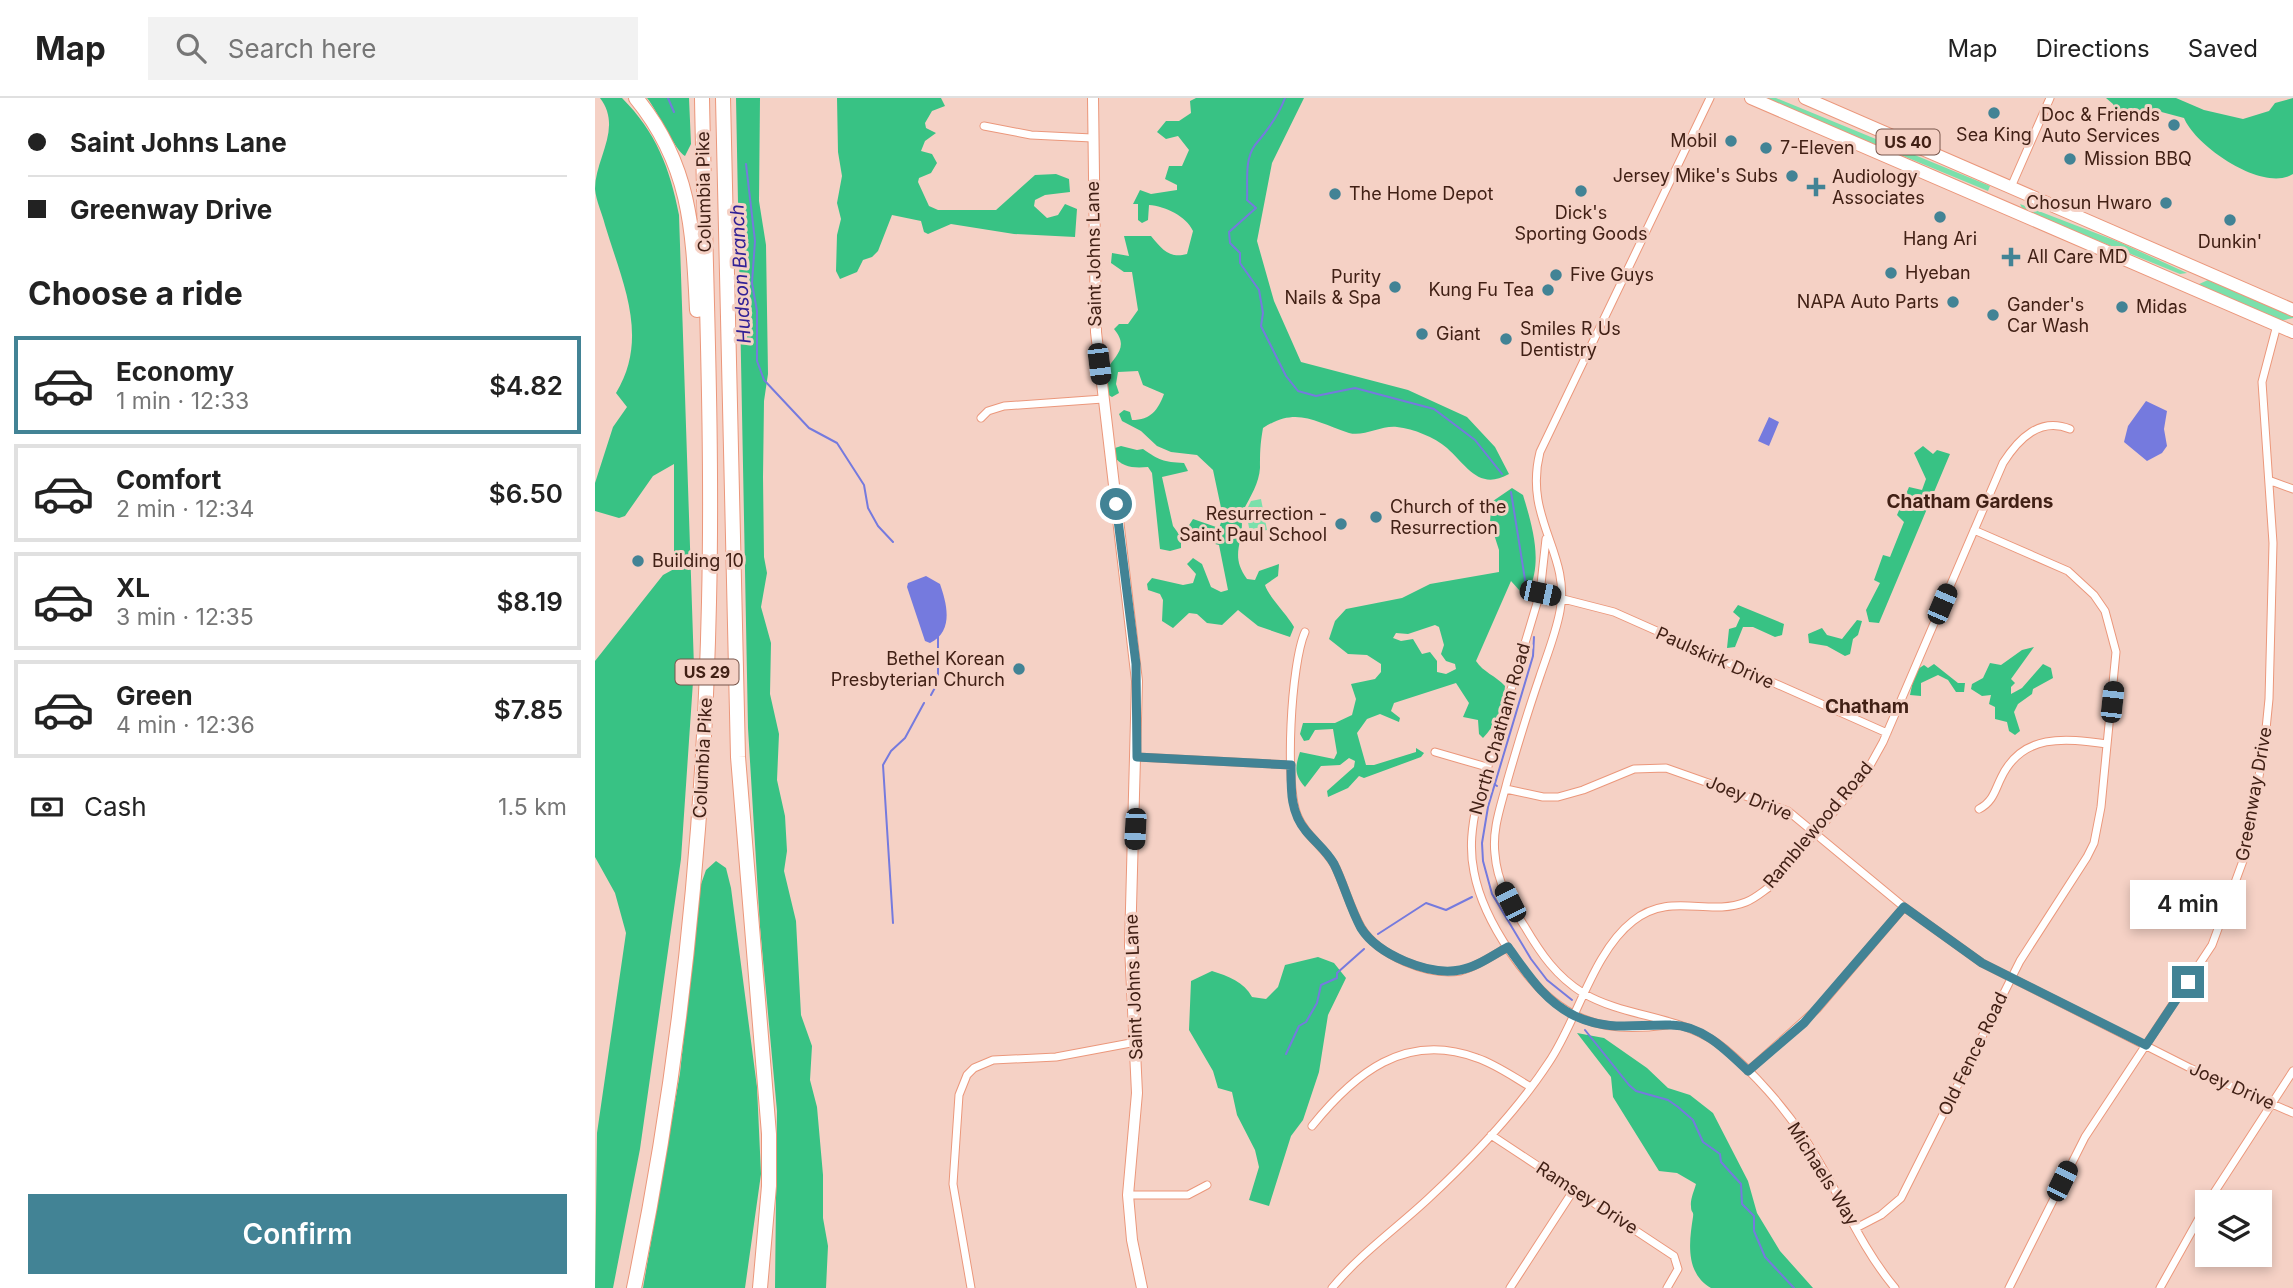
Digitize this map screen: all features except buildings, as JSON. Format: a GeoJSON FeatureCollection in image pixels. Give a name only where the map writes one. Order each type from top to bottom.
{"type":"FeatureCollection","features":[{"type":"Feature","properties":{"kind":"highway"},"geometry":{"type":"LineString","coordinates":[[636,98],[664,136],[685,191],[692,234],[699,364],[709,453]]}},
{"type":"Feature","properties":{"kind":"highway","name":"Columbia Pike"},"geometry":{"type":"LineString","coordinates":[[634,1288],[671,1077],[697,851],[709,627],[709,453],[702,98]]}},
{"type":"Feature","properties":{"kind":"highway","name":"Columbia Pike"},"geometry":{"type":"LineString","coordinates":[[723,98],[738,757],[750,930],[767,1092],[769,1186],[760,1288]]}},
{"type":"Feature","properties":{"kind":"highway"},"geometry":{"type":"LineString","coordinates":[[768,1288],[769,1186]]}},
{"type":"Feature","properties":{"kind":"highway"},"geometry":{"type":"LineString","coordinates":[[754,1288],[766,1233]]}},
{"type":"Feature","properties":{"kind":"main road","name":"US 40"},"geometry":{"type":"LineString","coordinates":[[1751,98],[2293,332]]}},
{"type":"Feature","properties":{"kind":"main road","name":"US 40"},"geometry":{"type":"LineString","coordinates":[[1805,98],[2203,270],[2292,312]]}},
{"type":"Feature","properties":{"kind":"main road"},"geometry":{"type":"LineString","coordinates":[[1987,200],[2011,187]]}},
{"type":"Feature","properties":{"kind":"main road"},"geometry":{"type":"LineString","coordinates":[[2011,210],[2016,202],[2025,201],[2096,231],[2127,237]]}},
{"type":"Feature","properties":{"kind":"main road"},"geometry":{"type":"LineString","coordinates":[[2182,284],[2203,270]]}},
{"type":"Feature","properties":{"kind":"main road"},"geometry":{"type":"LineString","coordinates":[[2277,325],[2292,312]]}},
{"type":"Feature","properties":{"kind":"street","name":"Saint Johns Lane"},"geometry":{"type":"LineString","coordinates":[[1093,98],[1094,305],[1134,647],[1137,757],[1130,939],[1137,1093],[1128,1195],[1132,1240],[1142,1288]]}},
{"type":"Feature","properties":{"kind":"street","name":"North Chatham Road"},"geometry":{"type":"LineString","coordinates":[[1585,994],[1552,969],[1501,885],[1494,839],[1562,598],[1558,564],[1546,535],[1534,483],[1540,452],[1710,98]]}},
{"type":"Feature","properties":{"kind":"street"},"geometry":{"type":"LineString","coordinates":[[2011,187],[2050,98]]}},
{"type":"Feature","properties":{"kind":"street"},"geometry":{"type":"LineString","coordinates":[[984,126],[1031,135],[1092,138]]}},
{"type":"Feature","properties":{"kind":"street","name":"Greenway Drive"},"geometry":{"type":"LineString","coordinates":[[2009,1288],[2085,1137],[2219,930],[2246,847],[2264,749],[2269,699],[2273,553],[2271,481],[2262,382],[2277,325]]}},
{"type":"Feature","properties":{"kind":"street"},"geometry":{"type":"LineString","coordinates":[[981,418],[988,411],[1004,406],[1103,399]]}},
{"type":"Feature","properties":{"kind":"street","name":"Ramblewood Road"},"geometry":{"type":"LineString","coordinates":[[1332,1288],[1363,1255],[1458,1171],[1491,1135],[1549,1062],[1611,946],[1632,921],[1645,913],[1677,904],[1717,906],[1745,902],[1768,888],[1863,778],[1887,733],[2003,463],[2018,442],[2045,425],[2070,429]]}},
{"type":"Feature","properties":{"kind":"street"},"geometry":{"type":"LineString","coordinates":[[2271,481],[2293,489]]}},
{"type":"Feature","properties":{"kind":"street","name":"Old Fence Road"},"geometry":{"type":"LineString","coordinates":[[1856,1228],[1881,1216],[1901,1198],[2011,978],[2094,843],[2116,652],[2105,611],[2094,595],[2068,571],[1974,530]]}},
{"type":"Feature","properties":{"kind":"street","name":"North Chatham Road"},"geometry":{"type":"LineString","coordinates":[[1546,535],[1545,570],[1540,593],[1486,767],[1473,821],[1471,855],[1479,892],[1508,947],[1537,986],[1574,1015]]}},
{"type":"Feature","properties":{"kind":"street","name":"Paulskirk Drive"},"geometry":{"type":"LineString","coordinates":[[1540,593],[1613,612],[1887,733]]}},
{"type":"Feature","properties":{"kind":"street"},"geometry":{"type":"LineString","coordinates":[[1305,632],[1296,663],[1291,799],[1299,821],[1330,858],[1361,927],[1376,944],[1420,966],[1449,972],[1474,966],[1508,947]]}},
{"type":"Feature","properties":{"kind":"street"},"geometry":{"type":"LineString","coordinates":[[1979,809],[1989,802],[2003,773],[2017,755],[2039,742],[2068,739],[2107,744]]}},
{"type":"Feature","properties":{"kind":"street"},"geometry":{"type":"LineString","coordinates":[[1435,752],[1486,767]]}},
{"type":"Feature","properties":{"kind":"street"},"geometry":{"type":"LineString","coordinates":[[1137,757],[1291,765]]}},
{"type":"Feature","properties":{"kind":"street","name":"Joey Drive"},"geometry":{"type":"LineString","coordinates":[[1506,789],[1543,797],[1558,797],[1634,769],[1666,768],[1788,811],[1816,831],[1904,907],[1963,951],[2146,1045],[2293,1113]]}},
{"type":"Feature","properties":{"kind":"street"},"geometry":{"type":"LineString","coordinates":[[1748,1071],[1804,1023],[1904,907]]}},
{"type":"Feature","properties":{"kind":"street","name":"Michaels Way"},"geometry":{"type":"LineString","coordinates":[[1585,994],[1693,1030],[1717,1042],[1748,1071],[1805,1138],[1856,1228],[1895,1288]]}},
{"type":"Feature","properties":{"kind":"street","name":"Michaels Way"},"geometry":{"type":"LineString","coordinates":[[1574,1015],[1623,1028],[1671,1024]]}},
{"type":"Feature","properties":{"kind":"street"},"geometry":{"type":"LineString","coordinates":[[971,1288],[953,1184],[959,1095],[967,1075],[974,1068],[993,1060],[1056,1057],[1136,1042]]}},
{"type":"Feature","properties":{"kind":"street"},"geometry":{"type":"LineString","coordinates":[[1312,1126],[1338,1095],[1362,1074],[1396,1056],[1413,1052],[1428,1050],[1470,1056],[1529,1086]]}},
{"type":"Feature","properties":{"kind":"street"},"geometry":{"type":"LineString","coordinates":[[2215,1190],[2293,1071]]}},
{"type":"Feature","properties":{"kind":"street","name":"Ramsey Drive"},"geometry":{"type":"LineString","coordinates":[[1491,1135],[1668,1251],[1678,1264],[1667,1288]]}},
{"type":"Feature","properties":{"kind":"street"},"geometry":{"type":"LineString","coordinates":[[1128,1195],[1188,1195],[1206,1185]]}},
{"type":"Feature","properties":{"kind":"street"},"geometry":{"type":"LineString","coordinates":[[1510,1288],[1573,1191]]}},
{"type":"Feature","properties":{"kind":"street"},"geometry":{"type":"LineString","coordinates":[[2161,1288],[2195,1225]]}},
{"type":"Feature","properties":{"kind":"green space"},"geometry":{"type":"Polygon","coordinates":[[[600,98],[622,98],[644,124],[666,166],[679,215],[694,667],[681,859],[640,1149],[613,1288],[595,1288],[597,1133],[626,933],[615,893],[595,857],[595,661],[663,575],[674,569],[674,464],[653,476],[625,516],[619,518],[595,511],[595,483],[613,427],[627,407],[616,393],[626,372],[632,330],[625,288],[595,189],[609,132],[606,109],[600,98]]]}},
{"type":"Feature","properties":{"kind":"green space"},"geometry":{"type":"Polygon","coordinates":[[[647,98],[689,98],[691,144],[685,156],[677,147],[647,98]]]}},
{"type":"Feature","properties":{"kind":"green space"},"geometry":{"type":"Polygon","coordinates":[[[736,98],[760,98],[759,201],[766,245],[768,374],[764,401],[763,477],[764,557],[767,573],[761,607],[771,643],[770,694],[779,734],[777,780],[785,816],[787,851],[784,871],[796,921],[801,1015],[812,1046],[810,1080],[817,1107],[823,1175],[823,1218],[828,1246],[826,1288],[775,1288],[777,1111],[760,927],[748,728],[736,98]]]}},
{"type":"Feature","properties":{"kind":"green space"},"geometry":{"type":"Polygon","coordinates":[[[837,98],[941,98],[945,106],[932,111],[925,123],[926,128],[936,133],[925,141],[921,151],[932,154],[937,163],[931,173],[919,178],[918,182],[929,206],[938,210],[996,210],[1035,175],[1056,174],[1069,179],[1070,192],[1045,195],[1035,200],[1034,206],[1047,218],[1058,215],[1065,204],[1077,209],[1075,237],[1014,234],[951,224],[928,234],[924,232],[921,221],[892,215],[878,251],[863,260],[857,272],[840,279],[836,271],[837,235],[841,219],[837,203],[842,176],[838,152],[837,98]]]}},
{"type":"Feature","properties":{"kind":"green space"},"geometry":{"type":"Polygon","coordinates":[[[1196,98],[1304,98],[1272,163],[1257,241],[1274,301],[1301,362],[1408,390],[1467,417],[1495,447],[1509,474],[1499,479],[1481,478],[1467,469],[1442,444],[1403,428],[1391,427],[1355,434],[1296,417],[1275,421],[1263,428],[1259,474],[1241,515],[1239,562],[1247,579],[1255,580],[1259,571],[1279,564],[1278,576],[1265,585],[1294,627],[1290,637],[1258,626],[1238,610],[1222,625],[1207,623],[1197,614],[1189,613],[1173,628],[1162,621],[1163,600],[1160,594],[1148,590],[1147,584],[1152,578],[1183,585],[1193,583],[1196,574],[1187,564],[1193,558],[1202,564],[1211,587],[1221,592],[1228,590],[1219,545],[1188,537],[1186,530],[1193,519],[1219,528],[1223,517],[1213,470],[1197,455],[1171,452],[1157,446],[1141,431],[1122,421],[1119,414],[1124,410],[1130,412],[1132,420],[1149,416],[1164,394],[1143,385],[1138,371],[1118,372],[1116,384],[1119,393],[1112,397],[1105,393],[1106,372],[1121,347],[1121,341],[1114,329],[1119,324],[1128,324],[1138,310],[1132,272],[1124,272],[1111,263],[1112,253],[1129,256],[1124,236],[1151,236],[1162,249],[1171,254],[1187,254],[1193,231],[1180,216],[1162,207],[1149,205],[1148,220],[1142,223],[1138,220],[1138,204],[1133,204],[1140,190],[1151,194],[1177,190],[1177,185],[1165,179],[1169,166],[1182,166],[1189,150],[1178,136],[1166,139],[1157,132],[1166,121],[1179,121],[1191,113],[1190,101],[1196,98]]]}},
{"type":"Feature","properties":{"kind":"green space"},"geometry":{"type":"Polygon","coordinates":[[[1763,98],[1776,98],[1990,186],[1988,191],[1763,98]]]}},
{"type":"Feature","properties":{"kind":"green space"},"geometry":{"type":"Polygon","coordinates":[[[2106,98],[2176,98],[2204,110],[2243,119],[2269,111],[2275,103],[2293,98],[2293,174],[2280,178],[2249,172],[2232,164],[2202,142],[2184,118],[2154,110],[2132,122],[2119,117],[2113,104],[2106,98]]]}},
{"type":"Feature","properties":{"kind":"green space"},"geometry":{"type":"Polygon","coordinates":[[[2020,204],[2119,242],[2187,273],[2180,274],[2023,210],[2020,204]]]}},
{"type":"Feature","properties":{"kind":"green space"},"geometry":{"type":"Polygon","coordinates":[[[2208,280],[2293,318],[2280,321],[2197,285],[2208,280]]]}},
{"type":"Feature","properties":{"kind":"green space"},"geometry":{"type":"Polygon","coordinates":[[[1121,446],[1143,449],[1162,460],[1184,463],[1188,471],[1162,477],[1173,526],[1181,537],[1181,548],[1170,551],[1160,549],[1152,473],[1148,467],[1129,466],[1120,462],[1113,455],[1115,448],[1121,446]]]}},
{"type":"Feature","properties":{"kind":"green space"},"geometry":{"type":"Polygon","coordinates":[[[1923,446],[1933,454],[1937,450],[1950,454],[1879,623],[1869,622],[1866,610],[1880,583],[1874,580],[1883,555],[1890,557],[1904,522],[1897,515],[1909,487],[1922,490],[1926,479],[1914,453],[1923,446]]]}},
{"type":"Feature","properties":{"kind":"green space"},"geometry":{"type":"Polygon","coordinates":[[[1512,488],[1523,495],[1533,530],[1536,555],[1529,590],[1520,591],[1511,581],[1476,661],[1505,686],[1501,707],[1492,727],[1483,738],[1479,734],[1478,720],[1463,717],[1469,703],[1456,683],[1394,703],[1391,711],[1400,718],[1399,722],[1380,714],[1367,719],[1357,733],[1366,765],[1416,752],[1416,748],[1424,753],[1421,757],[1364,778],[1359,776],[1348,788],[1328,797],[1327,791],[1354,767],[1355,761],[1349,758],[1340,765],[1321,766],[1305,787],[1297,771],[1300,752],[1334,759],[1337,753],[1333,729],[1315,730],[1309,740],[1304,741],[1300,734],[1303,723],[1335,723],[1352,715],[1356,699],[1351,684],[1375,679],[1381,672],[1381,664],[1367,655],[1348,654],[1329,639],[1335,621],[1346,609],[1402,598],[1430,584],[1499,572],[1499,550],[1490,522],[1493,501],[1512,488]],[[1435,625],[1408,634],[1396,633],[1393,638],[1401,641],[1413,639],[1422,654],[1430,652],[1437,661],[1437,672],[1446,674],[1456,669],[1455,664],[1446,661],[1441,654],[1444,645],[1439,627],[1435,625]]]}},
{"type":"Feature","properties":{"kind":"green space"},"geometry":{"type":"Polygon","coordinates":[[[1261,499],[1267,530],[1250,533],[1246,511],[1251,501],[1261,499]]]}},
{"type":"Feature","properties":{"kind":"green space"},"geometry":{"type":"Polygon","coordinates":[[[1738,605],[1784,624],[1782,635],[1775,637],[1753,627],[1743,627],[1735,647],[1727,648],[1729,629],[1736,627],[1740,618],[1733,612],[1738,605]]]}},
{"type":"Feature","properties":{"kind":"green space"},"geometry":{"type":"Polygon","coordinates":[[[1857,620],[1862,621],[1858,635],[1853,639],[1850,654],[1845,656],[1827,646],[1809,643],[1808,634],[1822,628],[1827,635],[1842,639],[1857,620]]]}},
{"type":"Feature","properties":{"kind":"green space"},"geometry":{"type":"Polygon","coordinates":[[[2034,647],[2011,679],[2015,683],[2011,687],[2011,694],[2022,688],[2043,664],[2051,668],[2053,678],[2033,689],[2032,694],[2018,704],[2014,712],[2020,731],[2015,735],[2009,731],[2007,722],[1995,719],[1995,707],[1989,704],[1991,695],[1982,696],[1971,689],[1972,684],[1983,678],[1990,663],[2001,665],[2022,650],[2034,647]]]}},
{"type":"Feature","properties":{"kind":"green space"},"geometry":{"type":"Polygon","coordinates":[[[1934,664],[1958,683],[1965,683],[1964,692],[1956,692],[1948,680],[1938,675],[1921,683],[1921,696],[1910,695],[1915,671],[1924,665],[1928,668],[1934,664]]]}},
{"type":"Feature","properties":{"kind":"green space"},"geometry":{"type":"Polygon","coordinates":[[[716,861],[726,868],[731,888],[757,1087],[761,1174],[745,1288],[643,1288],[680,1073],[700,887],[706,870],[716,861]]]}},
{"type":"Feature","properties":{"kind":"green space"},"geometry":{"type":"Polygon","coordinates":[[[1318,957],[1334,963],[1346,978],[1328,1015],[1319,1072],[1303,1120],[1291,1136],[1269,1206],[1249,1200],[1259,1167],[1255,1150],[1237,1115],[1232,1092],[1218,1088],[1213,1071],[1189,1030],[1191,981],[1212,971],[1230,977],[1252,997],[1266,999],[1278,987],[1285,965],[1318,957]]]}},
{"type":"Feature","properties":{"kind":"green space"},"geometry":{"type":"Polygon","coordinates":[[[1577,1033],[1604,1038],[1647,1068],[1668,1088],[1690,1095],[1713,1113],[1748,1181],[1757,1213],[1780,1251],[1813,1288],[1711,1288],[1703,1282],[1693,1266],[1690,1246],[1693,1215],[1691,1201],[1696,1184],[1677,1173],[1659,1171],[1613,1097],[1611,1077],[1577,1033]]]}},
{"type":"Feature","properties":{"kind":"shaded area"},"geometry":{"type":"Polygon","coordinates":[[[2146,401],[2167,411],[2164,429],[2167,446],[2162,453],[2147,461],[2124,442],[2128,426],[2146,401]]]}},
{"type":"Feature","properties":{"kind":"shaded area"},"geometry":{"type":"Polygon","coordinates":[[[1769,417],[1779,422],[1769,446],[1758,441],[1769,417]]]}},
{"type":"Feature","properties":{"kind":"shaded area"},"geometry":{"type":"Polygon","coordinates":[[[926,576],[940,584],[947,617],[943,632],[930,643],[925,641],[907,587],[908,583],[926,576]]]}},
{"type":"Feature","properties":{"kind":"waterway","name":"Hudson Branch"},"geometry":{"type":"LineString","coordinates":[[668,98],[674,112]]}},
{"type":"Feature","properties":{"kind":"waterway"},"geometry":{"type":"LineString","coordinates":[[1285,98],[1249,158],[1247,200],[1256,208],[1229,232],[1230,243],[1240,253],[1240,263],[1259,290],[1263,313],[1261,326],[1286,376],[1298,391],[1316,396],[1355,388],[1434,409],[1475,440],[1502,474]]}},
{"type":"Feature","properties":{"kind":"waterway","name":"Hudson Branch"},"geometry":{"type":"LineString","coordinates":[[746,164],[755,241],[752,283],[757,311],[757,361],[764,380],[809,428],[837,443],[864,485],[868,508],[878,526],[893,542]]}},
{"type":"Feature","properties":{"kind":"waterway"},"geometry":{"type":"LineString","coordinates":[[1511,492],[1527,592]]}},
{"type":"Feature","properties":{"kind":"waterway"},"geometry":{"type":"LineString","coordinates":[[931,695],[938,682],[938,637]]}},
{"type":"Feature","properties":{"kind":"waterway"},"geometry":{"type":"LineString","coordinates":[[1534,637],[1533,656],[1488,807],[1482,843],[1483,861],[1492,894],[1531,959],[1547,980],[1572,1000]]}},
{"type":"Feature","properties":{"kind":"waterway"},"geometry":{"type":"LineString","coordinates":[[893,923],[883,765],[891,751],[905,738],[924,703]]}},
{"type":"Feature","properties":{"kind":"waterway"},"geometry":{"type":"LineString","coordinates":[[1491,782],[1497,786]]}},
{"type":"Feature","properties":{"kind":"waterway"},"geometry":{"type":"LineString","coordinates":[[1378,934],[1426,903],[1446,910],[1472,897]]}},
{"type":"Feature","properties":{"kind":"waterway"},"geometry":{"type":"LineString","coordinates":[[1286,1054],[1299,1026],[1306,1022],[1317,1003],[1321,985],[1337,978],[1337,973],[1364,949]]}},
{"type":"Feature","properties":{"kind":"waterway"},"geometry":{"type":"LineString","coordinates":[[1585,1030],[1636,1091],[1668,1100],[1693,1120],[1703,1142],[1720,1154],[1721,1162],[1741,1184],[1742,1204],[1754,1216],[1754,1231],[1765,1257],[1794,1288]]}},
{"type":"Feature","properties":{"kind":"place","name":"Sea King"},"geometry":{"type":"Point","coordinates":[1994,113]}},
{"type":"Feature","properties":{"kind":"place","name":"Doc & Friends Auto Services"},"geometry":{"type":"Point","coordinates":[2174,125]}},
{"type":"Feature","properties":{"kind":"place","name":"Mobil"},"geometry":{"type":"Point","coordinates":[1731,141]}},
{"type":"Feature","properties":{"kind":"place","name":"7-Eleven"},"geometry":{"type":"Point","coordinates":[1766,148]}},
{"type":"Feature","properties":{"kind":"place","name":"Mission BBQ"},"geometry":{"type":"Point","coordinates":[2070,159]}},
{"type":"Feature","properties":{"kind":"place","name":"Jersey Mike's Subs"},"geometry":{"type":"Point","coordinates":[1792,176]}},
{"type":"Feature","properties":{"kind":"place","name":"Audiology Associates"},"geometry":{"type":"Point","coordinates":[1816,187]}},
{"type":"Feature","properties":{"kind":"place","name":"Dick's Sporting Goods"},"geometry":{"type":"Point","coordinates":[1581,191]}},
{"type":"Feature","properties":{"kind":"place","name":"The Home Depot"},"geometry":{"type":"Point","coordinates":[1335,194]}},
{"type":"Feature","properties":{"kind":"place","name":"Chosun Hwaro"},"geometry":{"type":"Point","coordinates":[2166,203]}},
{"type":"Feature","properties":{"kind":"place","name":"Hang Ari"},"geometry":{"type":"Point","coordinates":[1940,217]}},
{"type":"Feature","properties":{"kind":"place","name":"Dunkin'"},"geometry":{"type":"Point","coordinates":[2230,220]}},
{"type":"Feature","properties":{"kind":"place","name":"All Care MD"},"geometry":{"type":"Point","coordinates":[2011,257]}},
{"type":"Feature","properties":{"kind":"place","name":"Hyeban"},"geometry":{"type":"Point","coordinates":[1891,273]}},
{"type":"Feature","properties":{"kind":"place","name":"Five Guys"},"geometry":{"type":"Point","coordinates":[1556,275]}},
{"type":"Feature","properties":{"kind":"place","name":"Purity Nails & Spa"},"geometry":{"type":"Point","coordinates":[1395,287]}},
{"type":"Feature","properties":{"kind":"place","name":"Kung Fu Tea"},"geometry":{"type":"Point","coordinates":[1548,290]}},
{"type":"Feature","properties":{"kind":"place","name":"NAPA Auto Parts"},"geometry":{"type":"Point","coordinates":[1953,302]}},
{"type":"Feature","properties":{"kind":"place","name":"Midas"},"geometry":{"type":"Point","coordinates":[2122,307]}},
{"type":"Feature","properties":{"kind":"place","name":"Gander's Car Wash"},"geometry":{"type":"Point","coordinates":[1993,315]}},
{"type":"Feature","properties":{"kind":"place","name":"Giant"},"geometry":{"type":"Point","coordinates":[1422,334]}},
{"type":"Feature","properties":{"kind":"place","name":"Smiles R Us Dentistry"},"geometry":{"type":"Point","coordinates":[1506,339]}},
{"type":"Feature","properties":{"kind":"place","name":"Church of the Resurrection"},"geometry":{"type":"Point","coordinates":[1376,517]}},
{"type":"Feature","properties":{"kind":"place","name":"Resurrection - Saint Paul School"},"geometry":{"type":"Point","coordinates":[1341,524]}},
{"type":"Feature","properties":{"kind":"place","name":"Building 10"},"geometry":{"type":"Point","coordinates":[638,561]}},
{"type":"Feature","properties":{"kind":"place","name":"Bethel Korean Presbyterian Church"},"geometry":{"type":"Point","coordinates":[1019,669]}},
{"type":"Feature","properties":{"kind":"district","name":"Chatham Gardens"},"geometry":{"type":"Point","coordinates":[1970,501]}},
{"type":"Feature","properties":{"kind":"district","name":"Chatham"},"geometry":{"type":"Point","coordinates":[1867,706]}},
{"type":"Feature","properties":{"kind":"route"},"geometry":{"type":"LineString","coordinates":[[1116,504],[1136,664],[1137,757],[1291,765],[1291,799],[1299,821],[1335,866],[1361,927],[1386,951],[1420,966],[1449,972],[1474,966],[1508,947],[1546,996],[1574,1015],[1592,1022],[1623,1028],[1671,1024],[1682,1027],[1717,1042],[1748,1071],[1804,1023],[1904,907],[1982,963],[2146,1045],[2188,982]]}}]}
